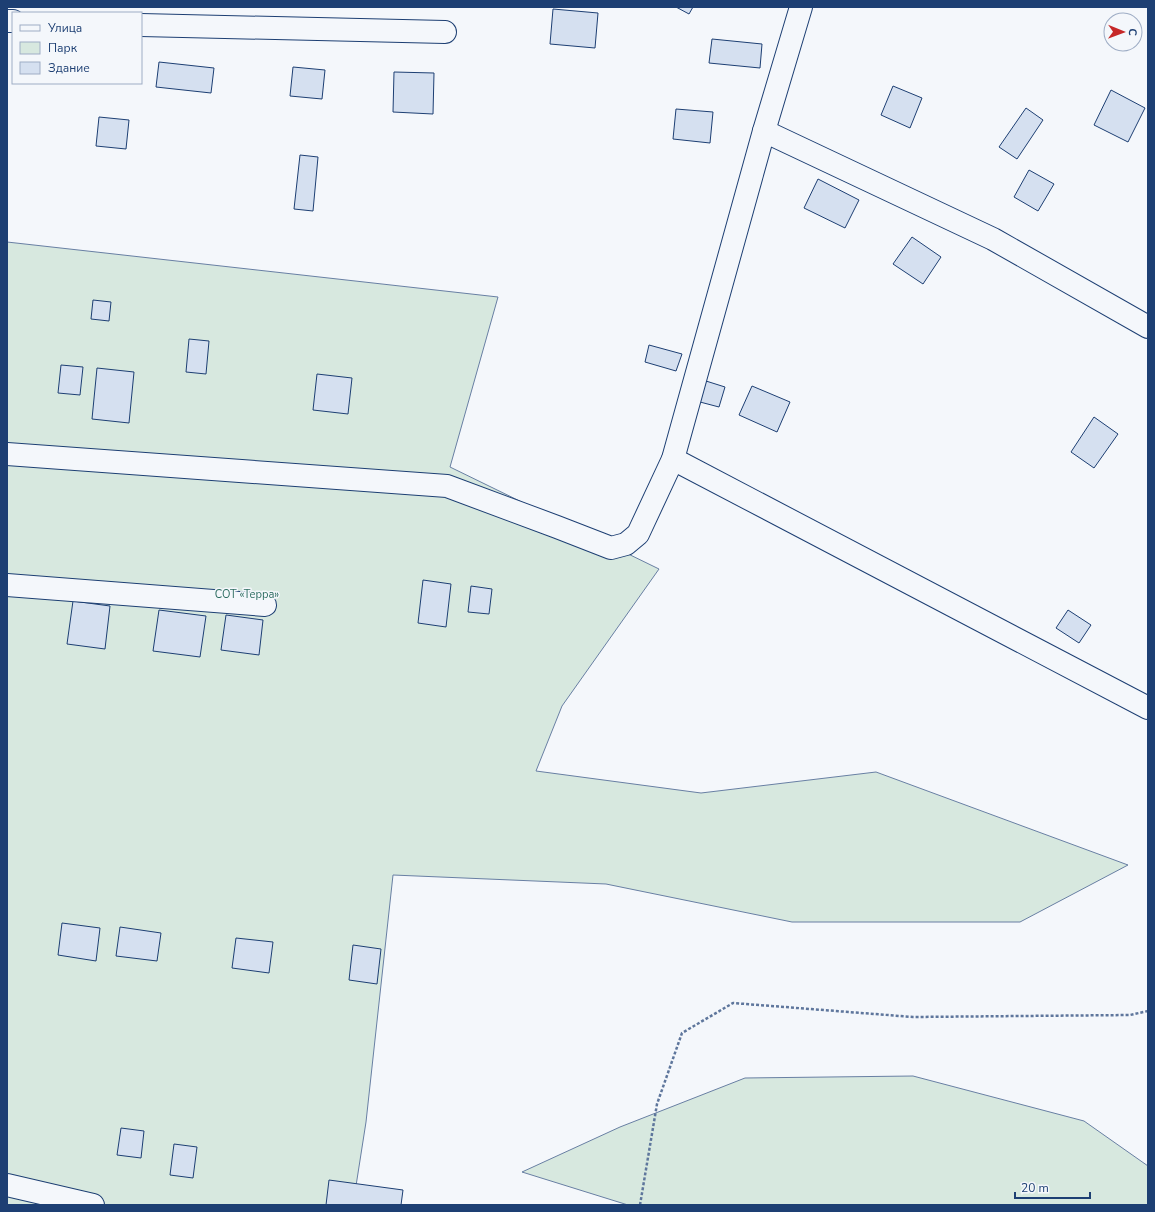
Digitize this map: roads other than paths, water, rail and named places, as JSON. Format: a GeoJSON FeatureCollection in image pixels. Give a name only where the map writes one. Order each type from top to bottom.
{"type":"FeatureCollection","features":[{"type":"Feature","properties":{"kind":"street"},"geometry":{"type":"LineString","coordinates":[[7,454],[447,486],[611,548],[626,544],[638,534],[673,459],[764,131],[801,7]]}},
{"type":"Feature","properties":{"kind":"street"},"geometry":{"type":"LineString","coordinates":[[142,25],[445,32]]}},
{"type":"Feature","properties":{"kind":"street"},"geometry":{"type":"LineString","coordinates":[[764,131],[993,239],[1148,327]]}},
{"type":"Feature","properties":{"kind":"street"},"geometry":{"type":"LineString","coordinates":[[673,459],[1148,708]]}},
{"type":"Feature","properties":{"kind":"street"},"geometry":{"type":"LineString","coordinates":[[7,585],[265,605]]}},
{"type":"Feature","properties":{"kind":"street"},"geometry":{"type":"LineString","coordinates":[[7,1185],[93,1205]]}},
{"type":"Feature","properties":{"kind":"park label","name":"СОТ «Терра»"},"geometry":{"type":"Point","coordinates":[247,594]}}]}
